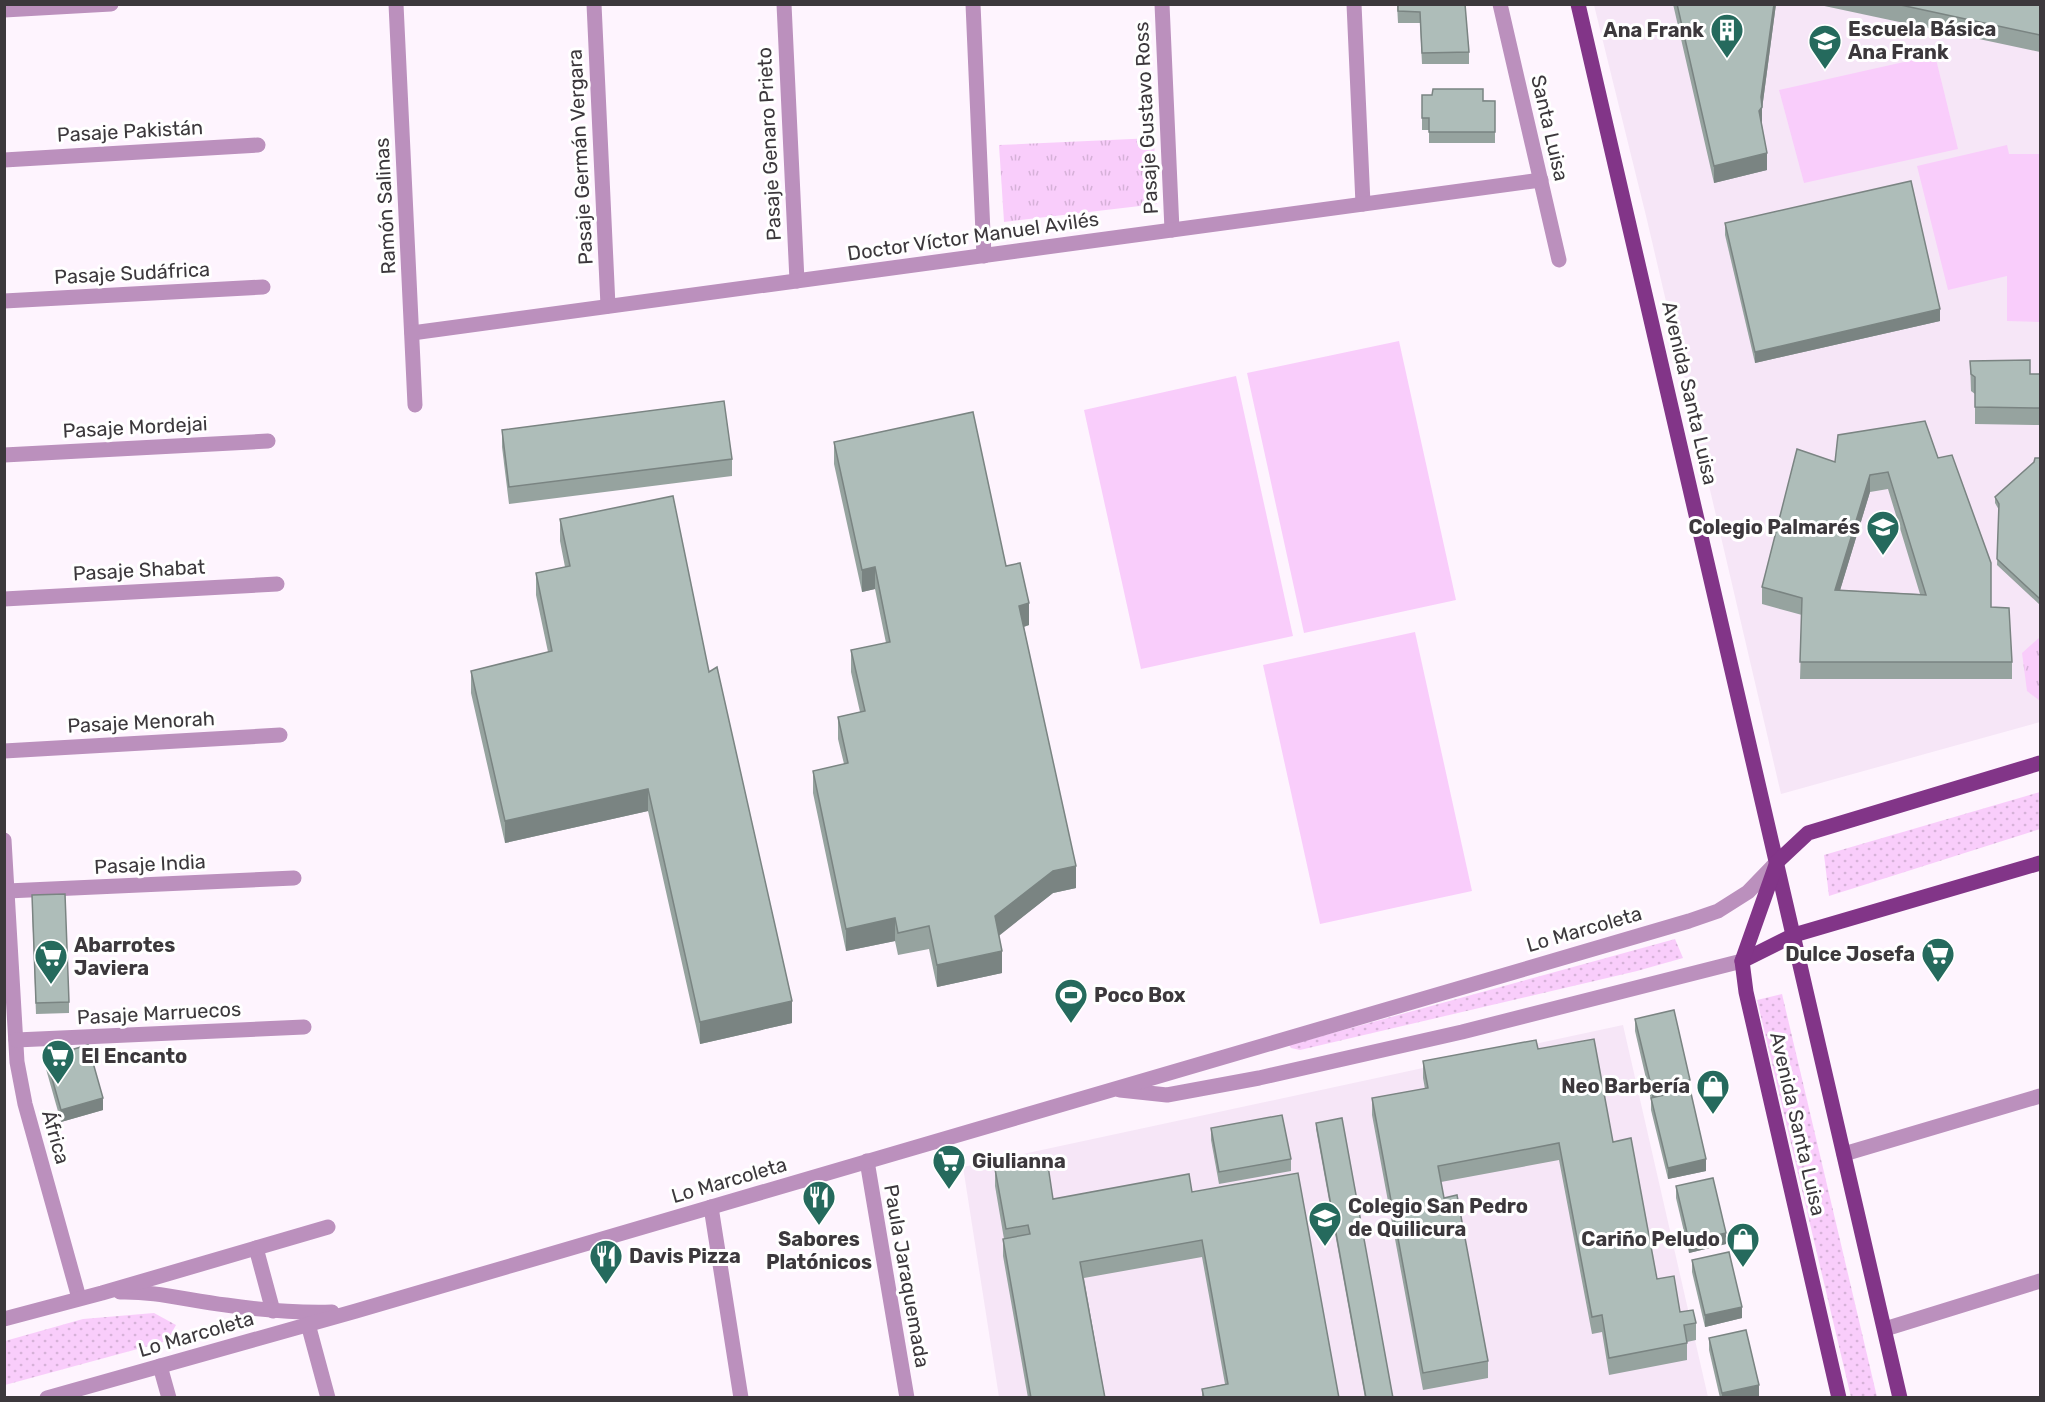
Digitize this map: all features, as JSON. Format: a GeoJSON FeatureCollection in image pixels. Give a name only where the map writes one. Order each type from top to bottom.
{"type":"FeatureCollection","features":[{"type":"Feature","properties":{"kind":"main road","name":"Avenida Santa Luisa"},"geometry":{"type":"LineString","coordinates":[[1578,4],[1900,1398]]}},
{"type":"Feature","properties":{"kind":"main road","name":"Lo Marcoleta"},"geometry":{"type":"LineString","coordinates":[[1777,862],[1808,832],[2040,763]]}},
{"type":"Feature","properties":{"kind":"main road","name":"Avenida Santa Luisa"},"geometry":{"type":"LineString","coordinates":[[1777,862],[1742,961],[1746,992],[1839,1398]]}},
{"type":"Feature","properties":{"kind":"main road","name":"Lo Marcoleta"},"geometry":{"type":"LineString","coordinates":[[1742,961],[1794,935],[2040,863]]}},
{"type":"Feature","properties":{"kind":"street"},"geometry":{"type":"LineString","coordinates":[[4,10],[111,4]]}},
{"type":"Feature","properties":{"kind":"street","name":"Ramón Salinas"},"geometry":{"type":"LineString","coordinates":[[396,4],[415,405]]}},
{"type":"Feature","properties":{"kind":"street","name":"Pasaje Germán Vergara"},"geometry":{"type":"LineString","coordinates":[[594,4],[608,306]]}},
{"type":"Feature","properties":{"kind":"street","name":"Pasaje Genaro Prieto"},"geometry":{"type":"LineString","coordinates":[[784,4],[797,281]]}},
{"type":"Feature","properties":{"kind":"street"},"geometry":{"type":"LineString","coordinates":[[973,4],[984,256]]}},
{"type":"Feature","properties":{"kind":"street","name":"Pasaje Gustavo Ross"},"geometry":{"type":"LineString","coordinates":[[1162,4],[1172,230]]}},
{"type":"Feature","properties":{"kind":"street"},"geometry":{"type":"LineString","coordinates":[[1354,4],[1363,204]]}},
{"type":"Feature","properties":{"kind":"street","name":"Santa Luisa"},"geometry":{"type":"LineString","coordinates":[[1500,4],[1559,260]]}},
{"type":"Feature","properties":{"kind":"street","name":"Pasaje Pakistán"},"geometry":{"type":"LineString","coordinates":[[4,160],[258,145]]}},
{"type":"Feature","properties":{"kind":"street","name":"Doctor Víctor Manuel Avilés"},"geometry":{"type":"LineString","coordinates":[[412,333],[1540,180]]}},
{"type":"Feature","properties":{"kind":"street","name":"Pasaje Sudáfrica"},"geometry":{"type":"LineString","coordinates":[[4,301],[262,287]]}},
{"type":"Feature","properties":{"kind":"street","name":"Pasaje Mordejai"},"geometry":{"type":"LineString","coordinates":[[4,454],[268,441]]}},
{"type":"Feature","properties":{"kind":"street","name":"Pasaje Shabat"},"geometry":{"type":"LineString","coordinates":[[4,599],[277,584]]}},
{"type":"Feature","properties":{"kind":"street","name":"Pasaje Menorah"},"geometry":{"type":"LineString","coordinates":[[4,751],[280,735]]}},
{"type":"Feature","properties":{"kind":"street","name":"África"},"geometry":{"type":"LineString","coordinates":[[4,840],[8,891],[9,989],[17,1062],[25,1104],[79,1298]]}},
{"type":"Feature","properties":{"kind":"street","name":"Lo Marcoleta"},"geometry":{"type":"LineString","coordinates":[[47,1398],[356,1311],[1718,911],[1748,892],[1777,862]]}},
{"type":"Feature","properties":{"kind":"street","name":"Pasaje India"},"geometry":{"type":"LineString","coordinates":[[8,891],[294,878]]}},
{"type":"Feature","properties":{"kind":"street","name":"Lo Marcoleta"},"geometry":{"type":"LineString","coordinates":[[1114,1089],[1167,1095],[1259,1078],[1462,1032],[1742,961]]}},
{"type":"Feature","properties":{"kind":"street","name":"Pasaje Marruecos"},"geometry":{"type":"LineString","coordinates":[[16,1040],[304,1027]]}},
{"type":"Feature","properties":{"kind":"street"},"geometry":{"type":"LineString","coordinates":[[1844,1154],[2040,1096]]}},
{"type":"Feature","properties":{"kind":"street","name":"Paula Jaraquemada"},"geometry":{"type":"LineString","coordinates":[[867,1161],[907,1398]]}},
{"type":"Feature","properties":{"kind":"street"},"geometry":{"type":"LineString","coordinates":[[711,1207],[741,1398]]}},
{"type":"Feature","properties":{"kind":"street","name":"Lo Marcoleta"},"geometry":{"type":"LineString","coordinates":[[4,1319],[328,1227]]}},
{"type":"Feature","properties":{"kind":"street","name":"Lo Marcoleta"},"geometry":{"type":"LineString","coordinates":[[256,1248],[273,1311]]}},
{"type":"Feature","properties":{"kind":"street"},"geometry":{"type":"LineString","coordinates":[[1885,1329],[2040,1281]]}},
{"type":"Feature","properties":{"kind":"street","name":"Lo Marcoleta"},"geometry":{"type":"LineString","coordinates":[[102,1293],[154,1293],[273,1311],[356,1311]]}},
{"type":"Feature","properties":{"kind":"street"},"geometry":{"type":"LineString","coordinates":[[308,1324],[328,1398]]}},
{"type":"Feature","properties":{"kind":"street"},"geometry":{"type":"LineString","coordinates":[[160,1366],[169,1398]]}},
{"type":"Feature","properties":{"kind":"shaded area","name":"Colegio Palmarés"},"geometry":{"type":"Polygon","coordinates":[[[1594,5],[2040,5],[2040,722],[1781,794],[1647,220],[1594,5]]]}},
{"type":"Feature","properties":{"kind":"shaded area","name":"Colegio San Pedro de Quilicura"},"geometry":{"type":"Polygon","coordinates":[[[1623,1025],[1708,1397],[999,1397],[963,1167],[1623,1025]]]}},
{"type":"Feature","properties":{"kind":"green space"},"geometry":{"type":"Polygon","coordinates":[[[1935,55],[1958,149],[1804,183],[1779,90],[1935,55]]]}},
{"type":"Feature","properties":{"kind":"green space"},"geometry":{"type":"Polygon","coordinates":[[[1154,138],[1157,204],[1004,222],[999,145],[1154,138]]]}},
{"type":"Feature","properties":{"kind":"green space"},"geometry":{"type":"Polygon","coordinates":[[[2007,145],[2009,154],[2040,154],[2040,322],[2007,321],[2007,276],[1948,290],[1917,166],[2007,145]]]}},
{"type":"Feature","properties":{"kind":"green space"},"geometry":{"type":"Polygon","coordinates":[[[1399,341],[1456,600],[1304,633],[1247,373],[1399,341]]]}},
{"type":"Feature","properties":{"kind":"green space"},"geometry":{"type":"Polygon","coordinates":[[[1236,376],[1293,636],[1141,669],[1084,410],[1236,376]]]}},
{"type":"Feature","properties":{"kind":"green space"},"geometry":{"type":"Polygon","coordinates":[[[1415,632],[1472,891],[1320,924],[1263,665],[1415,632]]]}},
{"type":"Feature","properties":{"kind":"green space"},"geometry":{"type":"Polygon","coordinates":[[[2040,637],[2040,701],[2027,691],[2022,653],[2040,637]]]}},
{"type":"Feature","properties":{"kind":"green space"},"geometry":{"type":"Polygon","coordinates":[[[2040,792],[2040,829],[1829,896],[1824,855],[2040,792]]]}},
{"type":"Feature","properties":{"kind":"green space"},"geometry":{"type":"Polygon","coordinates":[[[1675,939],[1683,958],[1637,971],[1300,1050],[1291,1048],[1289,1045],[1675,939]]]}},
{"type":"Feature","properties":{"kind":"green space"},"geometry":{"type":"Polygon","coordinates":[[[1782,994],[1877,1397],[1851,1397],[1757,1000],[1782,994]]]}},
{"type":"Feature","properties":{"kind":"green space"},"geometry":{"type":"Polygon","coordinates":[[[154,1313],[176,1325],[167,1341],[5,1385],[5,1341],[83,1319],[154,1313]]]}},
{"type":"Feature","properties":{"kind":"building"},"geometry":{"type":"Polygon","coordinates":[[[1398,4],[1465,4],[1469,52],[1422,53],[1420,12],[1398,11],[1398,4]]]}},
{"type":"Feature","properties":{"kind":"building","name":"Ana Frank"},"geometry":{"type":"Polygon","coordinates":[[[1677,4],[1774,4],[1761,97],[1762,107],[1759,111],[1767,153],[1714,166],[1677,4]]]}},
{"type":"Feature","properties":{"kind":"building"},"geometry":{"type":"Polygon","coordinates":[[[1896,4],[2040,4],[2040,35],[1896,4]]]}},
{"type":"Feature","properties":{"kind":"building"},"geometry":{"type":"Polygon","coordinates":[[[1433,89],[1483,89],[1483,101],[1495,101],[1495,132],[1429,132],[1429,118],[1422,118],[1422,95],[1432,95],[1433,89]]]}},
{"type":"Feature","properties":{"kind":"building"},"geometry":{"type":"Polygon","coordinates":[[[1911,181],[1940,309],[1755,352],[1725,223],[1911,181]]]}},
{"type":"Feature","properties":{"kind":"building"},"geometry":{"type":"Polygon","coordinates":[[[2030,360],[2030,374],[2040,374],[2040,408],[1975,407],[1975,377],[1971,374],[1970,361],[2030,360]]]}},
{"type":"Feature","properties":{"kind":"building"},"geometry":{"type":"Polygon","coordinates":[[[724,401],[732,459],[509,487],[502,430],[724,401]]]}},
{"type":"Feature","properties":{"kind":"building"},"geometry":{"type":"Polygon","coordinates":[[[973,412],[1006,566],[1020,563],[1029,603],[1019,606],[1076,866],[1053,871],[995,916],[1002,951],[937,965],[929,926],[898,933],[895,918],[846,929],[813,771],[848,763],[838,717],[865,711],[851,650],[890,642],[875,567],[862,570],[834,442],[973,412]]]}},
{"type":"Feature","properties":{"kind":"building"},"geometry":{"type":"Polygon","coordinates":[[[1925,421],[1938,458],[1952,455],[1991,563],[1991,607],[2009,608],[2012,662],[1800,662],[1802,598],[1762,587],[1797,449],[1835,462],[1838,435],[1925,421]],[[1888,472],[1870,475],[1835,590],[1926,595],[1888,472]]]}},
{"type":"Feature","properties":{"kind":"building"},"geometry":{"type":"Polygon","coordinates":[[[2035,458],[2040,458],[2040,599],[1997,559],[1999,504],[1995,497],[2034,462],[2035,458]]]}},
{"type":"Feature","properties":{"kind":"building"},"geometry":{"type":"Polygon","coordinates":[[[673,496],[709,672],[717,667],[792,1001],[700,1022],[648,789],[505,821],[471,671],[552,651],[536,573],[570,566],[560,519],[673,496]]]}},
{"type":"Feature","properties":{"kind":"building"},"geometry":{"type":"Polygon","coordinates":[[[65,894],[69,1002],[36,1003],[32,895],[65,894]]]}},
{"type":"Feature","properties":{"kind":"building"},"geometry":{"type":"Polygon","coordinates":[[[1674,1010],[1690,1080],[1652,1089],[1635,1019],[1674,1010]]]}},
{"type":"Feature","properties":{"kind":"building"},"geometry":{"type":"Polygon","coordinates":[[[1594,1039],[1613,1142],[1631,1138],[1657,1279],[1674,1276],[1680,1312],[1693,1310],[1696,1323],[1684,1325],[1687,1343],[1609,1358],[1602,1315],[1592,1317],[1559,1143],[1438,1166],[1444,1198],[1457,1195],[1488,1361],[1423,1373],[1372,1098],[1428,1088],[1423,1061],[1536,1040],[1538,1049],[1594,1039]]]}},
{"type":"Feature","properties":{"kind":"building"},"geometry":{"type":"Polygon","coordinates":[[[88,1045],[103,1098],[61,1110],[46,1057],[88,1045]]]}},
{"type":"Feature","properties":{"kind":"building"},"geometry":{"type":"Polygon","coordinates":[[[1690,1089],[1706,1159],[1668,1168],[1651,1098],[1690,1089]]]}},
{"type":"Feature","properties":{"kind":"building"},"geometry":{"type":"Polygon","coordinates":[[[1282,1115],[1291,1159],[1219,1172],[1211,1128],[1282,1115]]]}},
{"type":"Feature","properties":{"kind":"building"},"geometry":{"type":"Polygon","coordinates":[[[1342,1118],[1393,1398],[1366,1398],[1316,1123],[1342,1118]]]}},
{"type":"Feature","properties":{"kind":"building"},"geometry":{"type":"Polygon","coordinates":[[[1047,1159],[1053,1199],[1189,1174],[1192,1192],[1298,1173],[1339,1398],[1204,1398],[1202,1389],[1228,1384],[1202,1240],[1080,1262],[1105,1398],[1031,1398],[1003,1239],[1030,1234],[1028,1225],[1006,1229],[995,1169],[1047,1159]]]}},
{"type":"Feature","properties":{"kind":"building"},"geometry":{"type":"Polygon","coordinates":[[[1713,1178],[1726,1233],[1689,1241],[1676,1186],[1713,1178]]]}},
{"type":"Feature","properties":{"kind":"building"},"geometry":{"type":"Polygon","coordinates":[[[1729,1252],[1742,1307],[1705,1315],[1692,1260],[1729,1252]]]}},
{"type":"Feature","properties":{"kind":"building"},"geometry":{"type":"Polygon","coordinates":[[[1746,1330],[1759,1385],[1722,1393],[1709,1338],[1746,1330]]]}},
{"type":"Feature","properties":{"kind":"place","name":"Ana Frank"},"geometry":{"type":"Point","coordinates":[1727,59]}},
{"type":"Feature","properties":{"kind":"place","name":"Escuela Básica Ana Frank"},"geometry":{"type":"Point","coordinates":[1825,70]}},
{"type":"Feature","properties":{"kind":"place","name":"Colegio Palmarés"},"geometry":{"type":"Point","coordinates":[1883,556]}},
{"type":"Feature","properties":{"kind":"place","name":"Dulce Josefa"},"geometry":{"type":"Point","coordinates":[1938,983]}},
{"type":"Feature","properties":{"kind":"place","name":"Abarrotes Javiera"},"geometry":{"type":"Point","coordinates":[51,985]}},
{"type":"Feature","properties":{"kind":"place","name":"Poco Box"},"geometry":{"type":"Point","coordinates":[1071,1024]}},
{"type":"Feature","properties":{"kind":"place","name":"El Encanto"},"geometry":{"type":"Point","coordinates":[58,1085]}},
{"type":"Feature","properties":{"kind":"place","name":"Neo Barbería"},"geometry":{"type":"Point","coordinates":[1713,1115]}},
{"type":"Feature","properties":{"kind":"place","name":"Giulianna"},"geometry":{"type":"Point","coordinates":[949,1190]}},
{"type":"Feature","properties":{"kind":"place","name":"Sabores Platónicos"},"geometry":{"type":"Point","coordinates":[819,1226]}},
{"type":"Feature","properties":{"kind":"place","name":"Colegio San Pedro de Quilicura"},"geometry":{"type":"Point","coordinates":[1325,1247]}},
{"type":"Feature","properties":{"kind":"place","name":"Cariño Peludo"},"geometry":{"type":"Point","coordinates":[1743,1268]}},
{"type":"Feature","properties":{"kind":"place","name":"Davis Pizza"},"geometry":{"type":"Point","coordinates":[606,1285]}}]}
